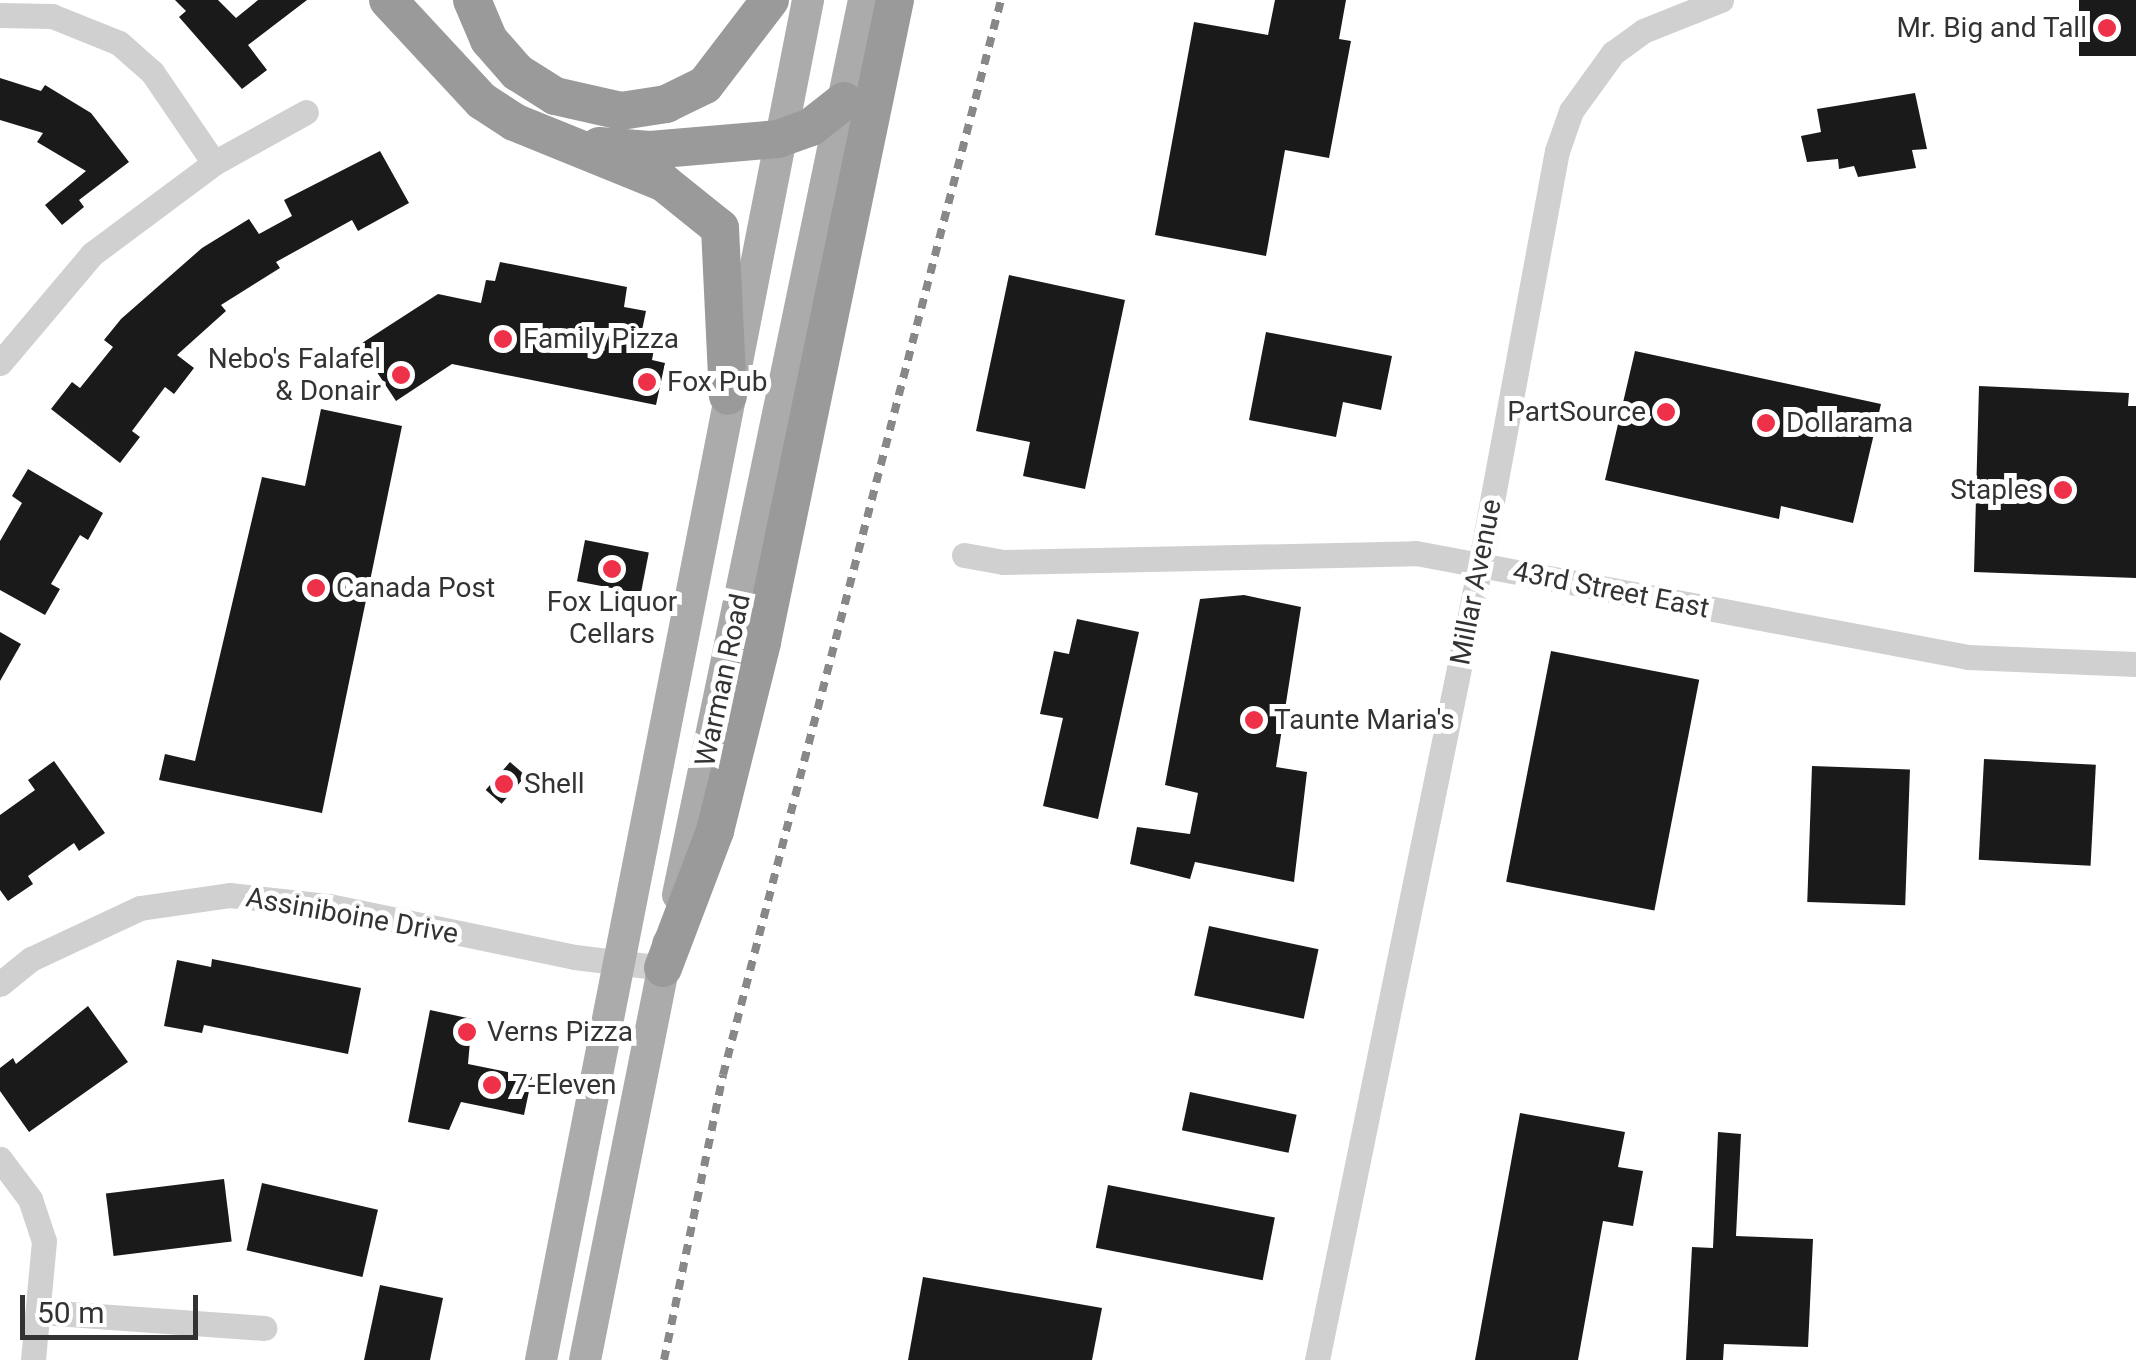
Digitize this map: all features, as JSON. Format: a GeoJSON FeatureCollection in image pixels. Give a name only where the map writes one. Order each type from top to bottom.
{"type":"FeatureCollection","features":[{"type":"Feature","properties":{"kind":"highway"},"geometry":{"type":"LineString","coordinates":[[388,0],[482,101],[548,137],[664,183],[720,228],[728,396]]}},
{"type":"Feature","properties":{"kind":"highway"},"geometry":{"type":"LineString","coordinates":[[472,0],[489,40],[517,72],[555,96],[621,111],[666,104],[704,85],[770,0]]}},
{"type":"Feature","properties":{"kind":"highway"},"geometry":{"type":"LineString","coordinates":[[663,968],[715,831],[762,642],[895,0]]}},
{"type":"Feature","properties":{"kind":"highway"},"geometry":{"type":"LineString","coordinates":[[548,137],[650,150],[778,139],[811,127],[844,101]]}},
{"type":"Feature","properties":{"kind":"main road","name":"Warman Road"},"geometry":{"type":"LineString","coordinates":[[541,1360],[808,0]]}},
{"type":"Feature","properties":{"kind":"main road","name":"Warman Road"},"geometry":{"type":"LineString","coordinates":[[585,1360],[864,0]]}},
{"type":"Feature","properties":{"kind":"street","name":"Millar Avenue"},"geometry":{"type":"LineString","coordinates":[[1316,1360],[1480,566],[1557,151],[1571,111],[1590,78],[1643,31],[1721,0]]}},
{"type":"Feature","properties":{"kind":"street"},"geometry":{"type":"LineString","coordinates":[[0,14],[52,16],[120,42],[152,72],[214,163]]}},
{"type":"Feature","properties":{"kind":"street"},"geometry":{"type":"LineString","coordinates":[[0,363],[92,254],[214,163],[306,112]]}},
{"type":"Feature","properties":{"kind":"street","name":"43rd Street East"},"geometry":{"type":"LineString","coordinates":[[964,555],[1004,562],[1416,554],[1968,657],[2136,664]]}},
{"type":"Feature","properties":{"kind":"street","name":"Assiniboine Drive"},"geometry":{"type":"LineString","coordinates":[[0,984],[30,960],[140,908],[229,895],[329,906],[618,963],[663,968]]}},
{"type":"Feature","properties":{"kind":"street"},"geometry":{"type":"LineString","coordinates":[[0,1159],[30,1199],[44,1240],[41,1312],[33,1360]]}},
{"type":"Feature","properties":{"kind":"street"},"geometry":{"type":"LineString","coordinates":[[41,1312],[264,1328]]}},
{"type":"Feature","properties":{"kind":"building"},"geometry":{"type":"Polygon","coordinates":[[[175,0],[218,0],[236,18],[258,0],[307,0],[248,45],[267,70],[242,89],[179,17],[186,11],[175,0]]]}},
{"type":"Feature","properties":{"kind":"building"},"geometry":{"type":"Polygon","coordinates":[[[1275,0],[1346,0],[1339,39],[1351,41],[1329,158],[1285,150],[1266,256],[1155,235],[1194,22],[1268,35],[1275,0]]]}},
{"type":"Feature","properties":{"kind":"building","name":"Mr. Big and Tall"},"geometry":{"type":"Polygon","coordinates":[[[2079,0],[2136,0],[2136,56],[2079,56],[2079,0]]]}},
{"type":"Feature","properties":{"kind":"building"},"geometry":{"type":"Polygon","coordinates":[[[0,78],[41,91],[45,85],[91,113],[129,162],[79,200],[84,207],[62,225],[45,205],[86,171],[37,142],[43,133],[0,120],[0,78]]]}},
{"type":"Feature","properties":{"kind":"building"},"geometry":{"type":"Polygon","coordinates":[[[1915,93],[1927,149],[1912,150],[1916,168],[1858,177],[1854,166],[1839,169],[1838,159],[1807,162],[1801,136],[1821,132],[1817,109],[1915,93]]]}},
{"type":"Feature","properties":{"kind":"building"},"geometry":{"type":"Polygon","coordinates":[[[380,151],[409,203],[358,231],[352,220],[276,262],[280,268],[221,305],[226,311],[177,355],[194,368],[174,394],[165,387],[132,431],[140,437],[120,463],[51,409],[72,382],[80,388],[113,347],[104,340],[121,319],[202,248],[249,219],[259,234],[292,216],[284,200],[380,151]]]}},
{"type":"Feature","properties":{"kind":"building"},"geometry":{"type":"Polygon","coordinates":[[[500,262],[627,287],[624,307],[646,311],[641,335],[656,338],[652,360],[665,363],[656,405],[452,364],[396,401],[359,345],[438,294],[481,303],[486,280],[495,281],[500,262]]]}},
{"type":"Feature","properties":{"kind":"building"},"geometry":{"type":"Polygon","coordinates":[[[1009,275],[1125,300],[1085,489],[1023,476],[1030,442],[976,431],[1009,275]]]}},
{"type":"Feature","properties":{"kind":"building"},"geometry":{"type":"Polygon","coordinates":[[[1266,332],[1392,356],[1381,410],[1343,402],[1336,437],[1249,420],[1266,332]]]}},
{"type":"Feature","properties":{"kind":"building"},"geometry":{"type":"Polygon","coordinates":[[[1635,351],[1881,404],[1853,523],[1781,506],[1779,519],[1605,480],[1635,351]]]}},
{"type":"Feature","properties":{"kind":"building"},"geometry":{"type":"Polygon","coordinates":[[[1979,386],[2129,393],[2128,406],[2136,406],[2136,578],[1974,572],[1979,386]]]}},
{"type":"Feature","properties":{"kind":"building"},"geometry":{"type":"Polygon","coordinates":[[[321,409],[402,426],[322,813],[159,780],[165,754],[195,761],[262,477],[305,486],[321,409]]]}},
{"type":"Feature","properties":{"kind":"building"},"geometry":{"type":"Polygon","coordinates":[[[28,469],[103,513],[88,540],[80,535],[51,584],[60,589],[45,615],[0,590],[0,541],[22,503],[12,496],[28,469]]]}},
{"type":"Feature","properties":{"kind":"building","name":"Fox Liquor Cellars"},"geometry":{"type":"Polygon","coordinates":[[[585,540],[649,552],[641,594],[577,581],[585,540]]]}},
{"type":"Feature","properties":{"kind":"building"},"geometry":{"type":"Polygon","coordinates":[[[1244,595],[1301,607],[1276,767],[1307,772],[1294,882],[1195,862],[1190,879],[1130,864],[1137,827],[1190,834],[1198,793],[1165,785],[1200,599],[1244,595]]]}},
{"type":"Feature","properties":{"kind":"building"},"geometry":{"type":"Polygon","coordinates":[[[1077,619],[1139,632],[1098,819],[1043,806],[1063,718],[1040,714],[1054,651],[1069,654],[1077,619]]]}},
{"type":"Feature","properties":{"kind":"building"},"geometry":{"type":"Polygon","coordinates":[[[0,632],[21,644],[0,681],[0,632]]]}},
{"type":"Feature","properties":{"kind":"building"},"geometry":{"type":"Polygon","coordinates":[[[1551,651],[1699,680],[1654,910],[1506,882],[1551,651]]]}},
{"type":"Feature","properties":{"kind":"building"},"geometry":{"type":"Polygon","coordinates":[[[1984,759],[2096,765],[2091,866],[1979,860],[1984,759]]]}},
{"type":"Feature","properties":{"kind":"building"},"geometry":{"type":"Polygon","coordinates":[[[54,761],[105,833],[79,851],[74,843],[28,876],[33,884],[8,901],[0,890],[0,815],[35,790],[28,780],[54,761]]]}},
{"type":"Feature","properties":{"kind":"building"},"geometry":{"type":"Polygon","coordinates":[[[510,762],[526,776],[502,804],[486,790],[510,762]]]}},
{"type":"Feature","properties":{"kind":"building"},"geometry":{"type":"Polygon","coordinates":[[[1812,766],[1910,769],[1905,905],[1807,902],[1812,766]]]}},
{"type":"Feature","properties":{"kind":"building"},"geometry":{"type":"Polygon","coordinates":[[[1209,926],[1319,949],[1304,1019],[1194,995],[1209,926]]]}},
{"type":"Feature","properties":{"kind":"building"},"geometry":{"type":"Polygon","coordinates":[[[212,959],[361,988],[348,1054],[204,1025],[202,1033],[164,1026],[177,960],[211,967],[212,959]]]}},
{"type":"Feature","properties":{"kind":"building"},"geometry":{"type":"Polygon","coordinates":[[[88,1006],[128,1062],[29,1132],[0,1091],[0,1068],[13,1058],[16,1064],[88,1006]]]}},
{"type":"Feature","properties":{"kind":"building"},"geometry":{"type":"Polygon","coordinates":[[[430,1010],[472,1019],[468,1064],[532,1077],[524,1115],[461,1102],[449,1130],[408,1122],[430,1010]]]}},
{"type":"Feature","properties":{"kind":"building"},"geometry":{"type":"Polygon","coordinates":[[[1190,1092],[1297,1115],[1289,1153],[1182,1130],[1190,1092]]]}},
{"type":"Feature","properties":{"kind":"building"},"geometry":{"type":"Polygon","coordinates":[[[1520,1113],[1625,1132],[1618,1167],[1643,1171],[1633,1226],[1603,1221],[1578,1360],[1475,1360],[1520,1113]]]}},
{"type":"Feature","properties":{"kind":"building"},"geometry":{"type":"Polygon","coordinates":[[[1718,1132],[1741,1134],[1736,1236],[1813,1239],[1808,1347],[1724,1344],[1723,1360],[1686,1360],[1692,1247],[1713,1248],[1718,1132]]]}},
{"type":"Feature","properties":{"kind":"building"},"geometry":{"type":"Polygon","coordinates":[[[224,1179],[232,1242],[114,1256],[106,1194],[224,1179]]]}},
{"type":"Feature","properties":{"kind":"building"},"geometry":{"type":"Polygon","coordinates":[[[262,1183],[378,1210],[362,1277],[246,1250],[262,1183]]]}},
{"type":"Feature","properties":{"kind":"building"},"geometry":{"type":"Polygon","coordinates":[[[1108,1185],[1275,1217],[1263,1280],[1096,1248],[1108,1185]]]}},
{"type":"Feature","properties":{"kind":"building"},"geometry":{"type":"Polygon","coordinates":[[[923,1277],[1102,1308],[1092,1360],[908,1360],[923,1277]]]}},
{"type":"Feature","properties":{"kind":"building"},"geometry":{"type":"Polygon","coordinates":[[[380,1285],[443,1298],[430,1360],[364,1360],[380,1285]]]}},
{"type":"Feature","properties":{"kind":"railway"},"geometry":{"type":"LineString","coordinates":[[664,1360],[723,1075],[1001,0]]}},
{"type":"Feature","properties":{"kind":"place","name":"Mr. Big and Tall"},"geometry":{"type":"Point","coordinates":[2107,28]}},
{"type":"Feature","properties":{"kind":"place","name":"Family Pizza"},"geometry":{"type":"Point","coordinates":[503,339]}},
{"type":"Feature","properties":{"kind":"place","name":"Nebo's Falafel & Donair"},"geometry":{"type":"Point","coordinates":[401,375]}},
{"type":"Feature","properties":{"kind":"place","name":"Fox Pub"},"geometry":{"type":"Point","coordinates":[647,382]}},
{"type":"Feature","properties":{"kind":"place","name":"PartSource"},"geometry":{"type":"Point","coordinates":[1666,412]}},
{"type":"Feature","properties":{"kind":"place","name":"Dollarama"},"geometry":{"type":"Point","coordinates":[1766,423]}},
{"type":"Feature","properties":{"kind":"place","name":"Staples"},"geometry":{"type":"Point","coordinates":[2063,490]}},
{"type":"Feature","properties":{"kind":"place","name":"Fox Liquor Cellars"},"geometry":{"type":"Point","coordinates":[612,569]}},
{"type":"Feature","properties":{"kind":"place","name":"Canada Post"},"geometry":{"type":"Point","coordinates":[316,588]}},
{"type":"Feature","properties":{"kind":"place","name":"Taunte Maria's"},"geometry":{"type":"Point","coordinates":[1254,720]}},
{"type":"Feature","properties":{"kind":"place","name":"Shell"},"geometry":{"type":"Point","coordinates":[504,784]}},
{"type":"Feature","properties":{"kind":"place","name":"Verns Pizza"},"geometry":{"type":"Point","coordinates":[467,1032]}},
{"type":"Feature","properties":{"kind":"place","name":"7-Eleven"},"geometry":{"type":"Point","coordinates":[492,1085]}}]}
